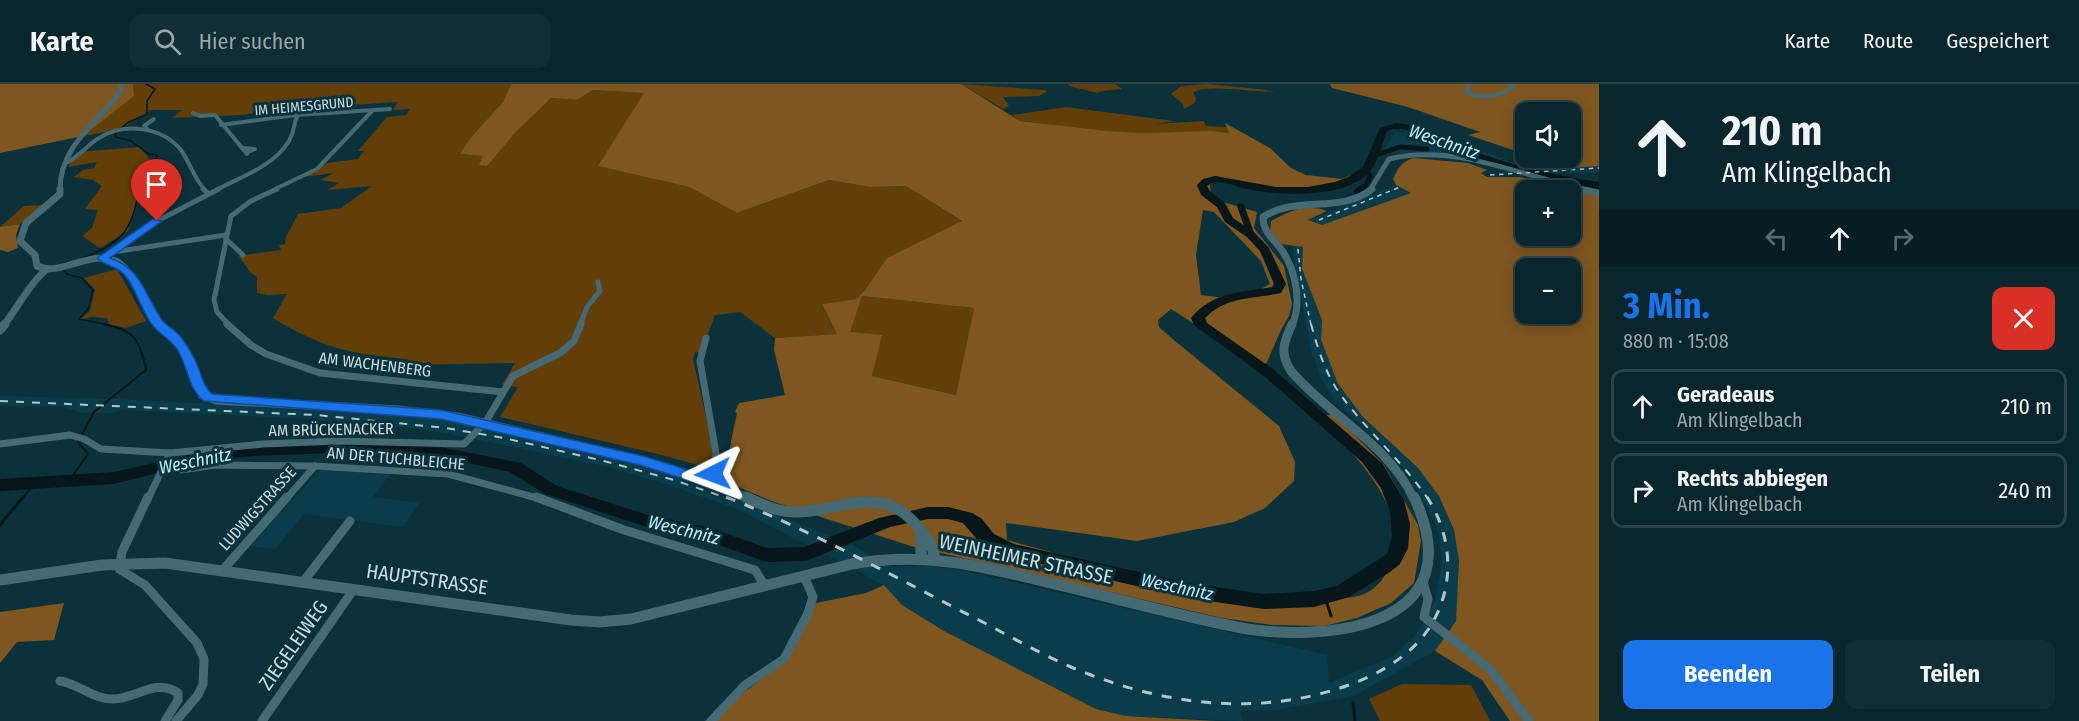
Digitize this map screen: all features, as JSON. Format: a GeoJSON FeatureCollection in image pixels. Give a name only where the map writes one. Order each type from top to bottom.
{"type":"FeatureCollection","features":[{"type":"Feature","properties":{"kind":"main road"},"geometry":{"type":"LineString","coordinates":[[122,84],[119,95],[73,144],[60,174],[60,194],[26,223],[19,237],[21,245],[35,255],[38,267],[47,269],[102,258],[120,265],[130,274],[158,324],[173,335],[183,348],[195,370],[199,390],[208,398],[441,414],[643,461],[709,482],[782,511],[800,512],[860,501],[877,502],[897,508],[919,529],[933,546],[935,559]]}},
{"type":"Feature","properties":{"kind":"main road"},"geometry":{"type":"LineString","coordinates":[[1423,582],[1427,571],[1429,551],[1419,508],[1411,491],[1376,447],[1295,375],[1285,360],[1282,346],[1296,315],[1296,300],[1286,257],[1263,228],[1263,217],[1278,209],[1331,204],[1361,196],[1375,186],[1389,159],[1407,154],[1450,158],[1599,193]]}},
{"type":"Feature","properties":{"kind":"main road"},"geometry":{"type":"LineString","coordinates":[[0,330],[28,293],[35,279],[47,269]]}},
{"type":"Feature","properties":{"kind":"main road"},"geometry":{"type":"LineString","coordinates":[[919,529],[921,558]]}},
{"type":"Feature","properties":{"kind":"main road","name":"WEINHEIMER STRASSE"},"geometry":{"type":"LineString","coordinates":[[843,566],[883,559],[935,559],[985,567],[1223,623],[1274,632],[1341,630],[1392,613],[1406,604],[1423,582]]}},
{"type":"Feature","properties":{"kind":"main road","name":"HAUPTSTRASSE"},"geometry":{"type":"LineString","coordinates":[[0,580],[120,562],[165,563],[571,620],[600,622],[631,619],[843,566]]}},
{"type":"Feature","properties":{"kind":"street"},"geometry":{"type":"LineString","coordinates":[[1468,84],[1467,93],[1484,97],[1509,91],[1515,84]]}},
{"type":"Feature","properties":{"kind":"street"},"geometry":{"type":"LineString","coordinates":[[102,258],[157,221],[271,161],[290,140],[296,115],[308,105]]}},
{"type":"Feature","properties":{"kind":"street","name":"IM HEIMESGRUND"},"geometry":{"type":"LineString","coordinates":[[220,125],[296,115],[390,109]]}},
{"type":"Feature","properties":{"kind":"street"},"geometry":{"type":"LineString","coordinates":[[226,237],[231,216],[251,201],[317,169],[372,111]]}},
{"type":"Feature","properties":{"kind":"street"},"geometry":{"type":"LineString","coordinates":[[193,113],[200,116],[215,115],[220,125],[246,154],[255,149],[242,148]]}},
{"type":"Feature","properties":{"kind":"street"},"geometry":{"type":"LineString","coordinates":[[147,129],[144,126],[154,119]]}},
{"type":"Feature","properties":{"kind":"street"},"geometry":{"type":"LineString","coordinates":[[66,164],[87,145],[104,135],[147,129],[168,140],[182,151],[195,181],[209,194]]}},
{"type":"Feature","properties":{"kind":"street"},"geometry":{"type":"LineString","coordinates":[[111,253],[226,237]]}},
{"type":"Feature","properties":{"kind":"street"},"geometry":{"type":"LineString","coordinates":[[226,237],[243,255]]}},
{"type":"Feature","properties":{"kind":"street","name":"AM WACHENBERG"},"geometry":{"type":"LineString","coordinates":[[226,237],[214,300],[217,312],[243,340],[266,354],[326,375],[503,392]]}},
{"type":"Feature","properties":{"kind":"street","name":"AM BRÜCKENACKER"},"geometry":{"type":"LineString","coordinates":[[0,444],[63,435],[81,437],[101,449],[168,457],[263,444],[328,442],[464,444],[484,423],[516,374],[560,352],[574,340],[587,307],[600,291],[598,282]]}},
{"type":"Feature","properties":{"kind":"street"},"geometry":{"type":"LineString","coordinates":[[706,338],[700,358],[716,445],[713,474],[709,482]]}},
{"type":"Feature","properties":{"kind":"street"},"geometry":{"type":"LineString","coordinates":[[168,457],[122,552],[120,562],[121,572],[145,585],[197,643],[204,659],[204,684],[177,721]]}},
{"type":"Feature","properties":{"kind":"street","name":"AN DER TUCHBLEICHE"},"geometry":{"type":"LineString","coordinates":[[181,470],[216,465],[315,466],[432,472],[465,478],[553,502],[624,530],[755,570],[765,586]]}},
{"type":"Feature","properties":{"kind":"street","name":"LUDWIGSTRASSE"},"geometry":{"type":"LineString","coordinates":[[222,571],[315,466]]}},
{"type":"Feature","properties":{"kind":"street"},"geometry":{"type":"LineString","coordinates":[[303,582],[350,521]]}},
{"type":"Feature","properties":{"kind":"street"},"geometry":{"type":"LineString","coordinates":[[711,721],[745,685],[784,659],[808,613],[813,597],[804,576]]}},
{"type":"Feature","properties":{"kind":"street"},"geometry":{"type":"LineString","coordinates":[[1423,582],[1428,599],[1424,617],[1490,669],[1529,721]]}},
{"type":"Feature","properties":{"kind":"street","name":"ZIEGELEIWEG"},"geometry":{"type":"LineString","coordinates":[[262,721],[354,589]]}},
{"type":"Feature","properties":{"kind":"street"},"geometry":{"type":"LineString","coordinates":[[60,681],[76,683],[96,696],[109,699],[160,688],[172,688],[178,693],[178,700],[165,721]]}},
{"type":"Feature","properties":{"kind":"shaded area"},"geometry":{"type":"Polygon","coordinates":[[[0,84],[133,84],[134,96],[83,136],[0,153],[0,84]]]}},
{"type":"Feature","properties":{"kind":"shaded area"},"geometry":{"type":"Polygon","coordinates":[[[133,84],[511,84],[503,102],[472,136],[461,154],[484,156],[486,166],[514,134],[551,98],[577,100],[593,90],[645,93],[599,166],[689,187],[737,213],[829,180],[870,187],[906,186],[963,222],[887,258],[856,299],[822,304],[837,334],[775,338],[740,312],[715,315],[701,353],[695,352],[693,359],[712,444],[712,469],[500,417],[518,387],[502,385],[515,363],[403,365],[408,359],[370,355],[338,348],[306,336],[273,318],[287,294],[257,293],[257,277],[250,272],[239,256],[281,250],[279,245],[285,244],[286,237],[298,214],[341,208],[372,186],[327,190],[339,183],[321,180],[333,173],[304,177],[327,163],[358,159],[364,151],[358,151],[387,117],[406,115],[410,109],[393,110],[398,102],[333,106],[322,102],[305,107],[239,115],[172,118],[182,110],[148,110],[149,112],[125,126],[83,136],[133,96],[133,84]]]}},
{"type":"Feature","properties":{"kind":"shaded area"},"geometry":{"type":"Polygon","coordinates":[[[511,84],[961,84],[1020,121],[1143,133],[1210,131],[1229,133],[1225,123],[1270,148],[1291,168],[1306,175],[1342,179],[1362,170],[1362,177],[1324,190],[1282,189],[1227,182],[1210,184],[1211,195],[1223,202],[1257,212],[1254,228],[1284,266],[1292,304],[1289,316],[1264,369],[1171,309],[1158,320],[1159,327],[1279,426],[1295,462],[1294,481],[1265,508],[1234,522],[1137,541],[1006,523],[1007,540],[1157,581],[1235,598],[1289,603],[1315,602],[1362,595],[1378,584],[1392,560],[1395,539],[1392,519],[1385,499],[1360,462],[1315,415],[1335,415],[1384,465],[1418,525],[1421,541],[1414,583],[1391,603],[1357,618],[1324,626],[1272,625],[1222,618],[911,546],[774,502],[721,480],[721,457],[728,456],[737,413],[735,412],[739,403],[785,395],[774,350],[775,338],[837,334],[822,304],[856,299],[887,258],[962,221],[906,186],[870,187],[829,180],[737,213],[689,187],[598,166],[644,93],[593,90],[577,100],[551,98],[514,134],[487,166],[479,165],[483,156],[460,154],[472,136],[503,102],[511,84]],[[1203,210],[1196,255],[1201,295],[1232,299],[1246,297],[1270,284],[1261,261],[1214,212],[1203,210]],[[862,296],[850,332],[882,335],[872,376],[956,395],[974,308],[862,296]]]}},
{"type":"Feature","properties":{"kind":"shaded area"},"geometry":{"type":"Polygon","coordinates":[[[961,84],[1045,90],[1047,92],[1039,96],[1003,97],[1009,106],[1003,109],[961,84]]]}},
{"type":"Feature","properties":{"kind":"shaded area"},"geometry":{"type":"Polygon","coordinates":[[[1068,84],[1115,84],[1122,89],[1097,93],[1068,84]]]}},
{"type":"Feature","properties":{"kind":"shaded area"},"geometry":{"type":"Polygon","coordinates":[[[1208,84],[1274,92],[1220,88],[1200,90],[1193,92],[1196,98],[1195,103],[1184,109],[1183,104],[1171,94],[1181,86],[1208,84]]]}},
{"type":"Feature","properties":{"kind":"shaded area"},"geometry":{"type":"Polygon","coordinates":[[[1330,84],[1599,84],[1599,166],[1581,167],[1581,102],[1515,102],[1515,151],[1468,135],[1480,132],[1408,107],[1332,88],[1330,84]]]}},
{"type":"Feature","properties":{"kind":"shaded area"},"geometry":{"type":"Polygon","coordinates":[[[1066,107],[1174,121],[1155,124],[1204,121],[1206,126],[1227,127],[1229,133],[1111,131],[1020,121],[1012,115],[1066,107]]]}},
{"type":"Feature","properties":{"kind":"shaded area"},"geometry":{"type":"Polygon","coordinates":[[[1411,130],[1458,142],[1515,163],[1515,168],[1528,168],[1536,171],[1599,166],[1599,172],[1550,174],[1551,176],[1543,178],[1453,157],[1419,152],[1393,153],[1384,149],[1396,132],[1411,130]]]}},
{"type":"Feature","properties":{"kind":"shaded area"},"geometry":{"type":"Polygon","coordinates":[[[139,147],[155,165],[146,175],[128,231],[100,248],[82,236],[92,228],[98,210],[85,209],[102,186],[93,180],[74,177],[83,170],[94,168],[97,162],[68,167],[78,152],[139,147]]]}},
{"type":"Feature","properties":{"kind":"shaded area"},"geometry":{"type":"Polygon","coordinates":[[[1414,158],[1468,163],[1487,170],[1481,173],[1487,177],[1520,177],[1534,180],[1515,180],[1515,246],[1581,246],[1581,190],[1599,194],[1599,721],[1510,721],[1482,680],[1435,651],[1456,621],[1459,561],[1454,530],[1439,496],[1418,468],[1363,417],[1338,384],[1321,340],[1322,320],[1302,269],[1303,247],[1281,244],[1270,231],[1271,221],[1298,209],[1312,208],[1327,211],[1308,220],[1322,225],[1411,193],[1396,185],[1393,179],[1406,161],[1414,158]]]}},
{"type":"Feature","properties":{"kind":"shaded area"},"geometry":{"type":"Polygon","coordinates":[[[1543,168],[1573,168],[1547,170],[1543,168]]]}},
{"type":"Feature","properties":{"kind":"shaded area"},"geometry":{"type":"Polygon","coordinates":[[[1396,185],[1412,192],[1322,226],[1307,221],[1396,185]]]}},
{"type":"Feature","properties":{"kind":"shaded area"},"geometry":{"type":"Polygon","coordinates":[[[42,205],[20,224],[0,227],[24,206],[42,205]]]}},
{"type":"Feature","properties":{"kind":"shaded area"},"geometry":{"type":"Polygon","coordinates":[[[20,224],[16,235],[18,248],[8,252],[0,250],[0,227],[20,224]]]}},
{"type":"Feature","properties":{"kind":"shaded area"},"geometry":{"type":"Polygon","coordinates":[[[1293,245],[1304,247],[1302,269],[1322,320],[1321,340],[1338,384],[1363,417],[1418,468],[1439,496],[1454,530],[1459,561],[1456,622],[1435,651],[1353,696],[1276,710],[1241,711],[1243,721],[1126,716],[1096,709],[944,631],[902,605],[884,585],[825,554],[851,544],[889,567],[925,566],[956,569],[1327,655],[1329,683],[1391,657],[1415,636],[1435,602],[1442,563],[1438,531],[1421,494],[1406,472],[1370,432],[1335,402],[1320,376],[1311,349],[1293,245]]]}},
{"type":"Feature","properties":{"kind":"shaded area"},"geometry":{"type":"Polygon","coordinates":[[[117,269],[146,321],[126,328],[107,324],[109,323],[107,318],[91,317],[80,320],[90,311],[95,290],[84,278],[117,269]]]}},
{"type":"Feature","properties":{"kind":"shaded area"},"geometry":{"type":"Polygon","coordinates":[[[862,296],[974,308],[957,395],[872,376],[849,332],[862,296]]]}},
{"type":"Feature","properties":{"kind":"shaded area"},"geometry":{"type":"Polygon","coordinates":[[[0,396],[116,399],[414,414],[631,460],[685,476],[832,537],[810,547],[740,510],[669,485],[605,466],[435,431],[370,423],[272,417],[122,410],[113,413],[83,413],[63,407],[0,406],[0,396]]]}},
{"type":"Feature","properties":{"kind":"shaded area"},"geometry":{"type":"Polygon","coordinates":[[[321,469],[392,472],[373,497],[419,503],[403,527],[304,514],[275,549],[250,546],[321,469]]]}},
{"type":"Feature","properties":{"kind":"shaded area"},"geometry":{"type":"Polygon","coordinates":[[[884,585],[902,605],[944,631],[1096,709],[1126,716],[1216,721],[705,721],[771,672],[816,603],[866,593],[884,585]]]}},
{"type":"Feature","properties":{"kind":"shaded area"},"geometry":{"type":"Polygon","coordinates":[[[64,603],[54,640],[17,642],[0,663],[0,612],[64,603]]]}},
{"type":"Feature","properties":{"kind":"shaded area"},"geometry":{"type":"Polygon","coordinates":[[[1402,684],[1471,685],[1490,721],[1380,721],[1369,699],[1402,684]]]}},
{"type":"Feature","properties":{"kind":"waterway"},"geometry":{"type":"LineString","coordinates":[[83,258],[99,251],[121,236],[132,218],[142,176],[153,168],[157,155],[149,154],[131,141],[116,137],[115,134],[127,123],[147,114],[147,101],[155,89],[146,84]]}},
{"type":"Feature","properties":{"kind":"waterway","name":"Weschnitz"},"geometry":{"type":"LineString","coordinates":[[0,485],[114,478],[202,457],[253,451],[384,446],[440,452],[515,467],[551,490],[647,521],[711,535],[766,555],[806,554],[885,522],[907,516],[948,513],[970,519],[987,539],[1009,550],[1213,596],[1264,602],[1314,599],[1345,591],[1393,559],[1397,554],[1401,536],[1399,512],[1390,488],[1368,458],[1269,373],[1201,325],[1198,318],[1215,303],[1234,296],[1277,290],[1280,284],[1265,250],[1251,235],[1229,220],[1221,205],[1205,193],[1202,185],[1215,179],[1261,188],[1292,190],[1338,185],[1352,179],[1367,168],[1383,130],[1396,126],[1428,134],[1507,166],[1599,185]]}},
{"type":"Feature","properties":{"kind":"waterway"},"geometry":{"type":"LineString","coordinates":[[1373,156],[1400,147],[1427,149]]}},
{"type":"Feature","properties":{"kind":"waterway"},"geometry":{"type":"LineString","coordinates":[[1359,190],[1366,185],[1370,176],[1366,170]]}},
{"type":"Feature","properties":{"kind":"waterway","name":"Weschnitz"},"geometry":{"type":"LineString","coordinates":[[1581,185],[1599,188]]}},
{"type":"Feature","properties":{"kind":"waterway"},"geometry":{"type":"LineString","coordinates":[[1357,192],[1361,189]]}},
{"type":"Feature","properties":{"kind":"waterway"},"geometry":{"type":"LineString","coordinates":[[1241,207],[1251,235]]}},
{"type":"Feature","properties":{"kind":"waterway"},"geometry":{"type":"LineString","coordinates":[[63,269],[67,274],[82,278],[93,290],[88,309],[79,319],[110,325]]}},
{"type":"Feature","properties":{"kind":"waterway"},"geometry":{"type":"LineString","coordinates":[[68,482],[88,454],[78,442],[94,412],[146,370],[141,351],[134,338],[122,329],[103,324]]}},
{"type":"Feature","properties":{"kind":"waterway"},"geometry":{"type":"LineString","coordinates":[[22,499],[34,484]]}},
{"type":"Feature","properties":{"kind":"waterway"},"geometry":{"type":"LineString","coordinates":[[0,525],[23,497]]}},
{"type":"Feature","properties":{"kind":"waterway"},"geometry":{"type":"LineString","coordinates":[[1325,597],[1331,616]]}},
{"type":"Feature","properties":{"kind":"waterway"},"geometry":{"type":"LineString","coordinates":[[1353,703],[1355,721]]}},
{"type":"Feature","properties":{"kind":"railway"},"geometry":{"type":"LineString","coordinates":[[1490,175],[1599,168]]}},
{"type":"Feature","properties":{"kind":"railway"},"geometry":{"type":"LineString","coordinates":[[1319,220],[1400,187]]}},
{"type":"Feature","properties":{"kind":"railway"},"geometry":{"type":"LineString","coordinates":[[1298,249],[1301,279],[1311,325]]}},
{"type":"Feature","properties":{"kind":"railway"},"geometry":{"type":"LineString","coordinates":[[1311,324],[1324,365],[1336,388],[1428,499]]}},
{"type":"Feature","properties":{"kind":"railway"},"geometry":{"type":"LineString","coordinates":[[0,401],[316,415],[446,428],[504,438],[604,461],[674,480],[730,499]]}},
{"type":"Feature","properties":{"kind":"railway"},"geometry":{"type":"LineString","coordinates":[[726,497],[819,538],[1071,667],[1104,680],[1172,698],[1242,704],[1277,702],[1312,696],[1346,686],[1385,668],[1419,641],[1435,618],[1446,588],[1448,572],[1441,526],[1427,497]]}},
{"type":"Feature","properties":{"kind":"route"},"geometry":{"type":"LineString","coordinates":[[157,221],[102,258],[120,265],[130,274],[158,324],[173,335],[183,348],[195,370],[199,390],[208,398],[441,414],[643,461],[709,482],[713,474]]}}]}
